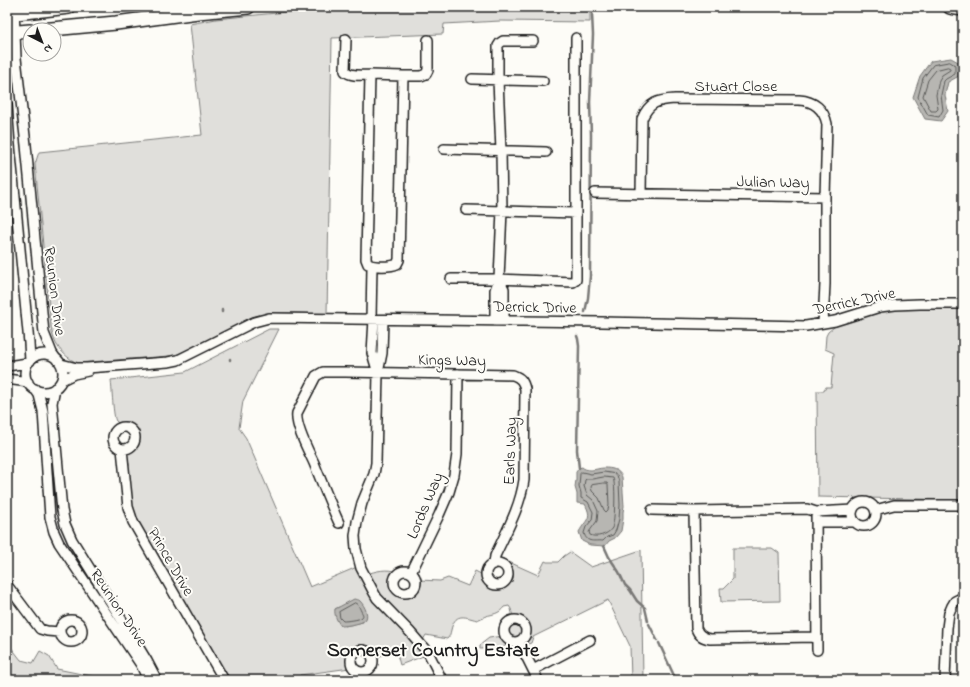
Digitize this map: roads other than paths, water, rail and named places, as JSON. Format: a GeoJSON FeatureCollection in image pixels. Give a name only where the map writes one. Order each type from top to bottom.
{"type":"FeatureCollection","features":[{"type":"Feature","properties":{"kind":"highway"},"geometry":{"type":"LineString","coordinates":[[12,11],[69,7]]}},
{"type":"Feature","properties":{"kind":"highway"},"geometry":{"type":"LineString","coordinates":[[62,28],[248,7]]}},
{"type":"Feature","properties":{"kind":"highway"},"geometry":{"type":"LineString","coordinates":[[950,7],[963,9]]}},
{"type":"Feature","properties":{"kind":"highway"},"geometry":{"type":"LineString","coordinates":[[11,33],[22,32]]}},
{"type":"Feature","properties":{"kind":"street","name":"Reunion Drive"},"geometry":{"type":"LineString","coordinates":[[12,11],[11,33],[16,58],[27,153],[44,333],[52,353],[59,362]]}},
{"type":"Feature","properties":{"kind":"street"},"geometry":{"type":"LineString","coordinates":[[346,38],[345,71],[351,75],[421,76],[426,74],[428,70],[428,40]]}},
{"type":"Feature","properties":{"kind":"street"},"geometry":{"type":"LineString","coordinates":[[451,279],[575,281],[576,38]]}},
{"type":"Feature","properties":{"kind":"street"},"geometry":{"type":"LineString","coordinates":[[500,321],[495,290],[499,279],[502,210],[498,46],[503,41],[533,41]]}},
{"type":"Feature","properties":{"kind":"street"},"geometry":{"type":"LineString","coordinates":[[370,75],[366,259],[368,264],[372,266],[395,265],[399,262],[403,76]]}},
{"type":"Feature","properties":{"kind":"street"},"geometry":{"type":"LineString","coordinates":[[472,79],[543,81]]}},
{"type":"Feature","properties":{"kind":"street","name":"Stuart Close"},"geometry":{"type":"LineString","coordinates":[[641,194],[642,119],[645,112],[656,102],[675,99],[799,100],[811,102],[821,110],[826,119],[825,197]]}},
{"type":"Feature","properties":{"kind":"street","name":"Reunion Drive"},"geometry":{"type":"LineString","coordinates":[[7,105],[29,343],[29,362]]}},
{"type":"Feature","properties":{"kind":"street"},"geometry":{"type":"LineString","coordinates":[[444,149],[546,152]]}},
{"type":"Feature","properties":{"kind":"street","name":"Julian Way"},"geometry":{"type":"LineString","coordinates":[[595,193],[825,197],[825,284],[823,323]]}},
{"type":"Feature","properties":{"kind":"street"},"geometry":{"type":"LineString","coordinates":[[466,210],[576,213]]}},
{"type":"Feature","properties":{"kind":"street"},"geometry":{"type":"LineString","coordinates":[[372,266],[376,319],[372,353],[378,373],[376,463],[374,474],[362,503],[357,522],[355,536],[356,549],[361,568],[373,591],[382,603],[429,654],[442,680]]}},
{"type":"Feature","properties":{"kind":"street","name":"Derrick Drive"},"geometry":{"type":"LineString","coordinates":[[59,362],[80,368],[178,360],[254,322],[269,318],[806,326],[841,319],[880,307],[920,304],[963,304]]}},
{"type":"Feature","properties":{"kind":"street"},"geometry":{"type":"LineString","coordinates":[[7,366],[29,362],[41,354],[50,355],[59,362],[63,372],[62,380],[55,388],[47,392],[35,389],[28,382],[26,372],[29,362]]}},
{"type":"Feature","properties":{"kind":"street","name":"Derrick Drive"},"geometry":{"type":"LineString","coordinates":[[62,380],[81,372],[113,366]]}},
{"type":"Feature","properties":{"kind":"street","name":"Kings Way"},"geometry":{"type":"LineString","coordinates":[[339,523],[296,418],[297,413],[316,376],[323,372],[513,375],[520,379],[523,383]]}},
{"type":"Feature","properties":{"kind":"street","name":"Lords Way"},"geometry":{"type":"LineString","coordinates":[[411,573],[439,515],[449,492],[454,475],[458,374]]}},
{"type":"Feature","properties":{"kind":"street"},"geometry":{"type":"LineString","coordinates":[[7,379],[28,382]]}},
{"type":"Feature","properties":{"kind":"street","name":"Earls Way"},"geometry":{"type":"LineString","coordinates":[[494,564],[495,556],[522,495],[524,480],[526,395],[523,383]]}},
{"type":"Feature","properties":{"kind":"street","name":"Reunion Drive"},"geometry":{"type":"LineString","coordinates":[[55,388],[52,403],[62,510],[65,524],[72,540],[136,643],[157,680]]}},
{"type":"Feature","properties":{"kind":"street","name":"Reunion Drive"},"geometry":{"type":"LineString","coordinates":[[35,389],[39,395],[43,411],[50,517],[54,532],[59,543],[141,665],[148,680]]}},
{"type":"Feature","properties":{"kind":"street","name":"Prince Drive"},"geometry":{"type":"LineString","coordinates":[[122,449],[128,506],[133,522],[224,680]]}},
{"type":"Feature","properties":{"kind":"street"},"geometry":{"type":"LineString","coordinates":[[816,522],[855,522],[862,526],[870,524],[875,518],[875,510],[871,504],[863,502],[856,504],[852,510],[852,515],[855,522]]}},
{"type":"Feature","properties":{"kind":"street"},"geometry":{"type":"LineString","coordinates":[[875,510],[899,505],[963,505]]}},
{"type":"Feature","properties":{"kind":"street"},"geometry":{"type":"LineString","coordinates":[[652,510],[694,511],[807,509],[816,512],[852,510]]}},
{"type":"Feature","properties":{"kind":"street"},"geometry":{"type":"LineString","coordinates":[[694,511],[696,628],[699,634],[710,639],[817,637]]}},
{"type":"Feature","properties":{"kind":"street"},"geometry":{"type":"LineString","coordinates":[[816,512],[817,650]]}},
{"type":"Feature","properties":{"kind":"street"},"geometry":{"type":"LineString","coordinates":[[7,585],[40,629],[60,632]]}},
{"type":"Feature","properties":{"kind":"street"},"geometry":{"type":"LineString","coordinates":[[944,680],[949,612],[955,601],[963,597]]}},
{"type":"Feature","properties":{"kind":"street"},"geometry":{"type":"LineString","coordinates":[[533,670],[590,640]]}},
{"type":"Feature","properties":{"kind":"street"},"geometry":{"type":"LineString","coordinates":[[519,642],[538,680]]}},
{"type":"Feature","properties":{"kind":"water"},"geometry":{"type":"Polygon","coordinates":[[[951,58],[960,63],[959,76],[948,82],[945,95],[948,111],[941,121],[925,119],[913,97],[920,76],[931,61],[951,58]]]}},
{"type":"Feature","properties":{"kind":"water"},"geometry":{"type":"Polygon","coordinates":[[[582,467],[590,470],[602,468],[612,469],[619,472],[622,477],[624,506],[621,531],[605,546],[590,545],[582,541],[579,532],[588,519],[585,504],[577,503],[575,487],[576,472],[582,467]]]}},
{"type":"Feature","properties":{"kind":"water"},"geometry":{"type":"Polygon","coordinates":[[[354,599],[359,600],[364,606],[367,617],[364,621],[359,623],[341,626],[336,618],[335,609],[354,599]]]}},
{"type":"Feature","properties":{"kind":"waterway"},"geometry":{"type":"LineString","coordinates":[[585,312],[590,276],[590,102],[593,35],[592,7]]}},
{"type":"Feature","properties":{"kind":"waterway"},"geometry":{"type":"LineString","coordinates":[[577,336],[579,346],[577,450],[579,468]]}},
{"type":"Feature","properties":{"kind":"waterway"},"geometry":{"type":"LineString","coordinates":[[604,546],[625,585],[637,601],[645,608],[648,621]]}},
{"type":"Feature","properties":{"kind":"waterway"},"geometry":{"type":"LineString","coordinates":[[649,624],[657,640]]}},
{"type":"Feature","properties":{"kind":"waterway"},"geometry":{"type":"LineString","coordinates":[[659,643],[676,680]]}},
{"type":"Feature","properties":{"kind":"district","name":"Somerset Country Estate"},"geometry":{"type":"Point","coordinates":[433,649]}}]}
